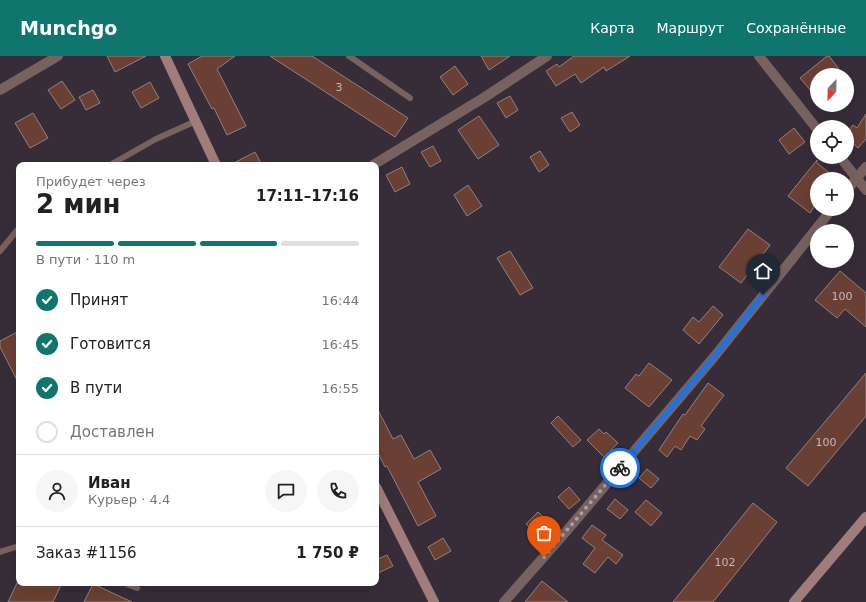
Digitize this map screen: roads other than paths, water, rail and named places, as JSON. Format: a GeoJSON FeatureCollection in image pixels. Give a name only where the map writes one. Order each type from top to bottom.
{"type":"FeatureCollection","features":[{"type":"Feature","properties":{"kind":"street"},"geometry":{"type":"LineString","coordinates":[[0,90],[58,56]]}},
{"type":"Feature","properties":{"kind":"street"},"geometry":{"type":"LineString","coordinates":[[165,56],[215,162]]}},
{"type":"Feature","properties":{"kind":"street"},"geometry":{"type":"LineString","coordinates":[[378,162],[485,97],[547,56]]}},
{"type":"Feature","properties":{"kind":"street"},"geometry":{"type":"LineString","coordinates":[[759,56],[810,120]]}},
{"type":"Feature","properties":{"kind":"street"},"geometry":{"type":"LineString","coordinates":[[845,164],[866,190]]}},
{"type":"Feature","properties":{"kind":"street"},"geometry":{"type":"LineString","coordinates":[[854,181],[866,167]]}},
{"type":"Feature","properties":{"kind":"street"},"geometry":{"type":"LineString","coordinates":[[504,602],[564,534],[714,357],[826,216]]}},
{"type":"Feature","properties":{"kind":"street"},"geometry":{"type":"LineString","coordinates":[[379,493],[434,602]]}},
{"type":"Feature","properties":{"kind":"street"},"geometry":{"type":"LineString","coordinates":[[794,602],[866,517]]}},
{"type":"Feature","properties":{"kind":"lane"},"geometry":{"type":"LineString","coordinates":[[349,56],[410,98]]}},
{"type":"Feature","properties":{"kind":"lane"},"geometry":{"type":"LineString","coordinates":[[115,162],[156,139],[196,121]]}},
{"type":"Feature","properties":{"kind":"lane"},"geometry":{"type":"LineString","coordinates":[[0,251],[16,232]]}},
{"type":"Feature","properties":{"kind":"lane"},"geometry":{"type":"LineString","coordinates":[[0,552],[16,547]]}},
{"type":"Feature","properties":{"kind":"lane"},"geometry":{"type":"LineString","coordinates":[[132,586],[137,588]]}}]}
